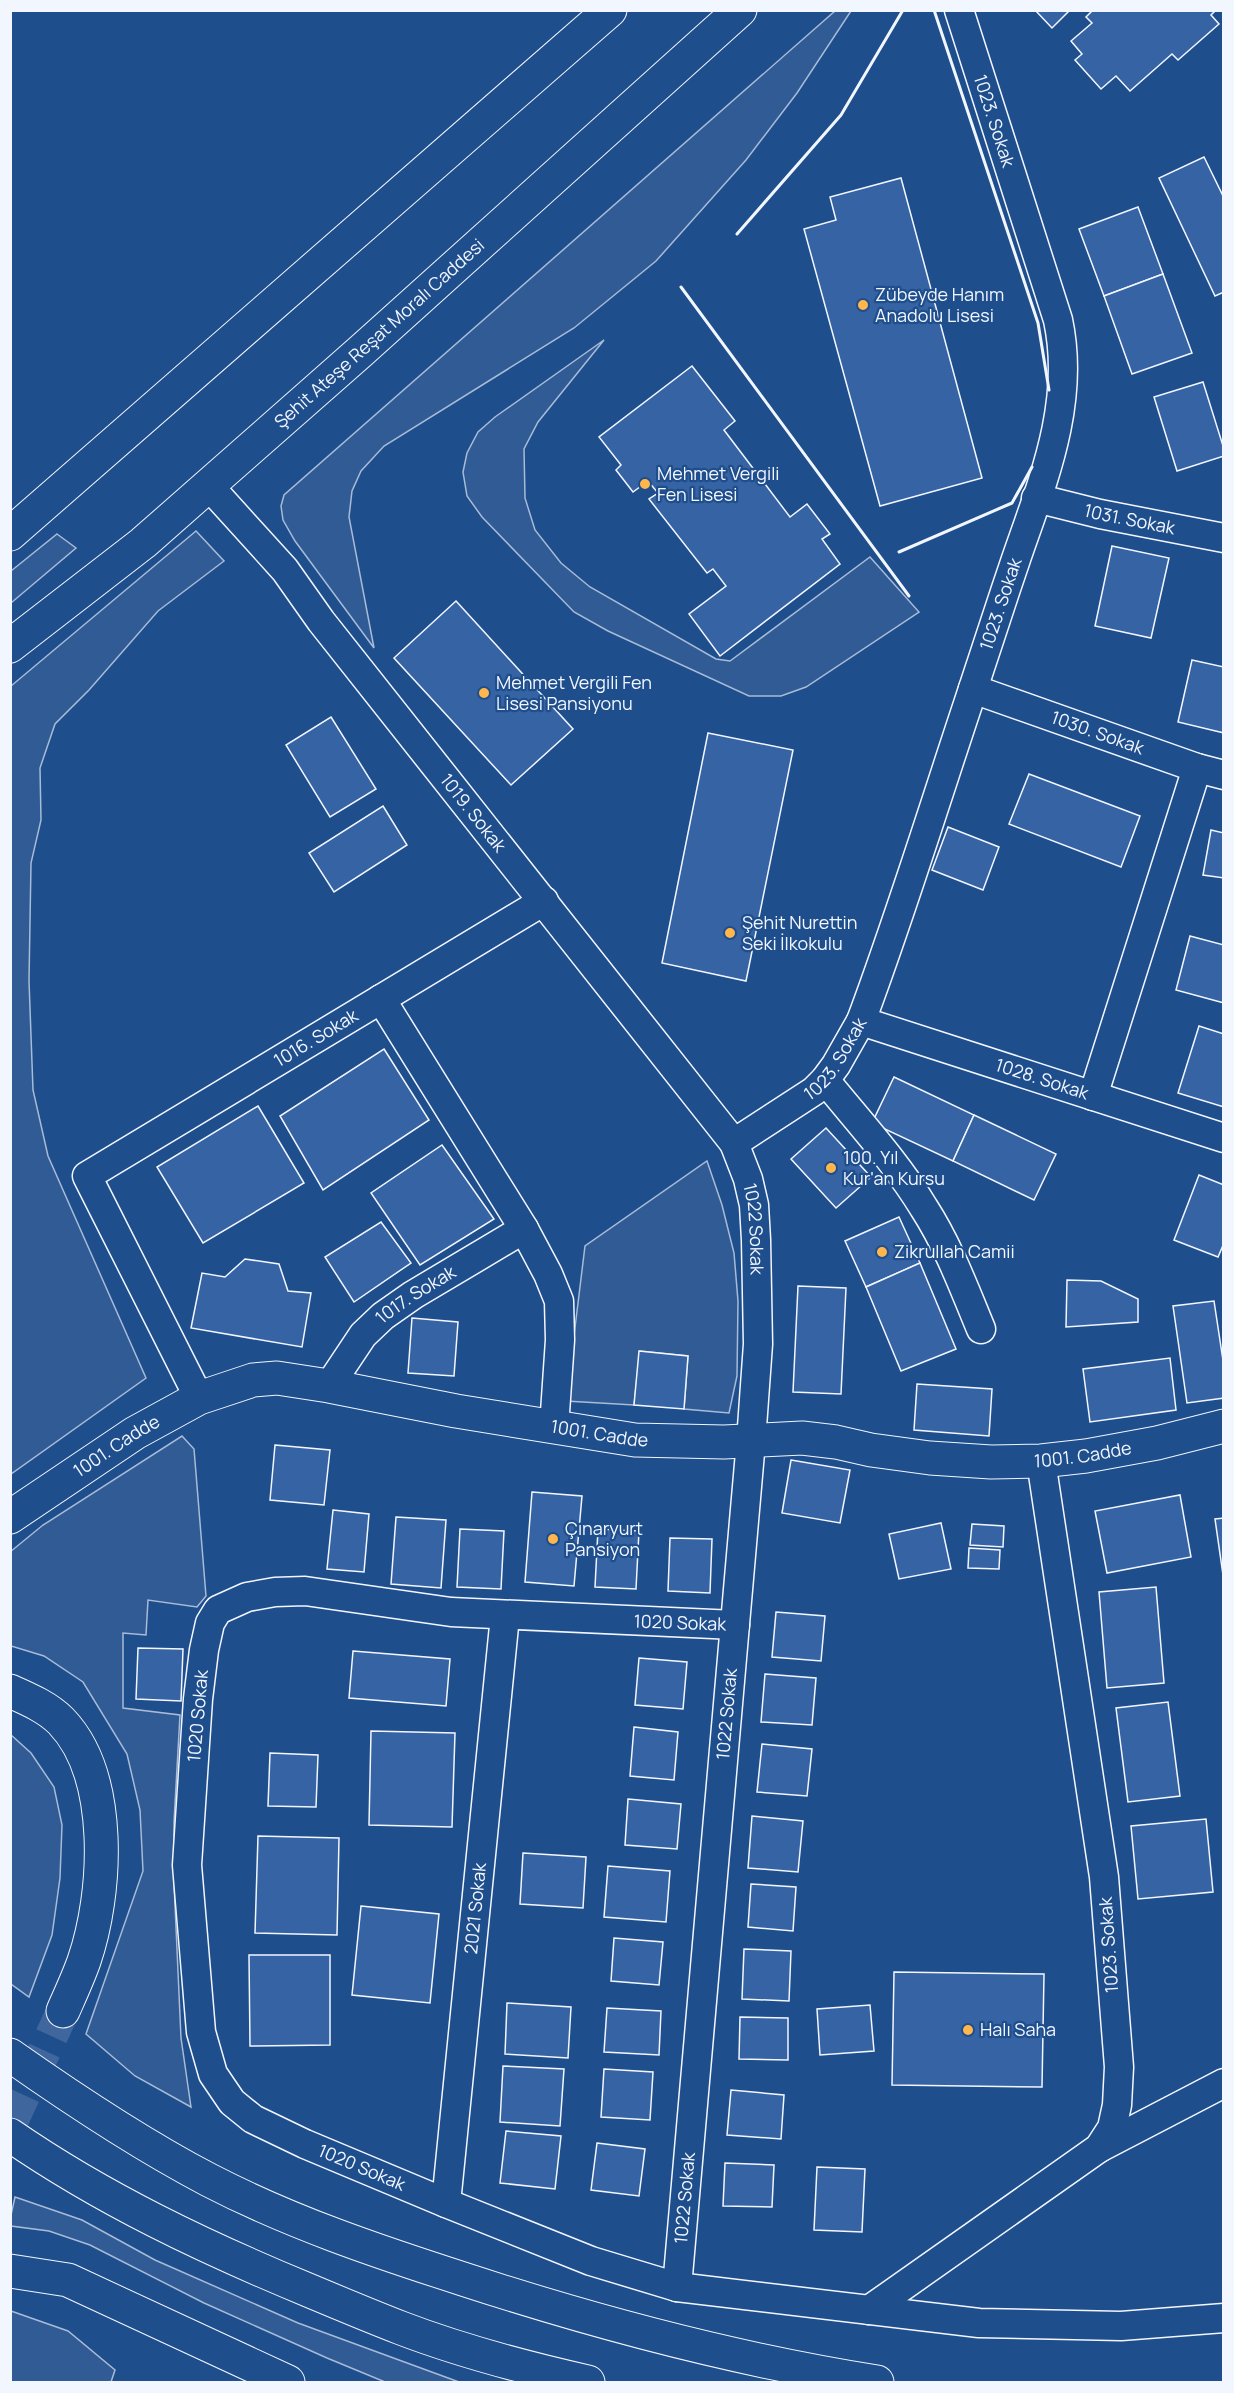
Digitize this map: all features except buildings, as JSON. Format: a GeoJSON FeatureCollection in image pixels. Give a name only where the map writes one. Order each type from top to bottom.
{"type":"FeatureCollection","features":[{"type":"Feature","properties":{"kind":"main road"},"geometry":{"type":"LineString","coordinates":[[10,534],[610,10]]}},
{"type":"Feature","properties":{"kind":"main road","name":"Şehit Ateşe Reşat Moralı Caddesi"},"geometry":{"type":"LineString","coordinates":[[10,646],[143,543],[361,351],[740,10]]}},
{"type":"Feature","properties":{"kind":"main road","name":"1001. Cadde"},"geometry":{"type":"LineString","coordinates":[[10,1517],[135,1433],[200,1398],[253,1380],[277,1378],[456,1411],[635,1440],[752,1441],[802,1438],[930,1458],[991,1462],[1041,1461],[1086,1456],[1147,1445],[1224,1426]]}},
{"type":"Feature","properties":{"kind":"main road"},"geometry":{"type":"LineString","coordinates":[[10,1691],[38,1703],[61,1721],[76,1742],[92,1773],[101,1852],[100,1894],[84,1961],[63,2011]]}},
{"type":"Feature","properties":{"kind":"main road"},"geometry":{"type":"LineString","coordinates":[[10,2055],[130,2135],[210,2180],[319,2230],[431,2269],[581,2315],[764,2362],[877,2382]]}},
{"type":"Feature","properties":{"kind":"main road"},"geometry":{"type":"LineString","coordinates":[[10,2135],[54,2166],[135,2212],[243,2263],[402,2328],[506,2361],[588,2382]]}},
{"type":"Feature","properties":{"kind":"main road"},"geometry":{"type":"LineString","coordinates":[[10,2271],[68,2280],[288,2382]]}},
{"type":"Feature","properties":{"kind":"street","name":"1023. Sokak"},"geometry":{"type":"LineString","coordinates":[[734,1143],[814,1090],[825,1080],[861,1021],[1059,426],[1063,397],[1063,341],[1059,320],[959,10]]}},
{"type":"Feature","properties":{"kind":"street","name":"1019. Sokak"},"geometry":{"type":"LineString","coordinates":[[208,485],[285,570],[321,621],[734,1143]]}},
{"type":"Feature","properties":{"kind":"street","name":"1031. Sokak"},"geometry":{"type":"LineString","coordinates":[[1036,498],[1123,519],[1224,538]]}},
{"type":"Feature","properties":{"kind":"street","name":"1030. Sokak"},"geometry":{"type":"LineString","coordinates":[[973,688],[1210,772]]}},
{"type":"Feature","properties":{"kind":"street"},"geometry":{"type":"LineString","coordinates":[[1093,1096],[1210,772]]}},
{"type":"Feature","properties":{"kind":"street","name":"1016. Sokak"},"geometry":{"type":"LineString","coordinates":[[200,1398],[87,1176],[544,901]]}},
{"type":"Feature","properties":{"kind":"street"},"geometry":{"type":"LineString","coordinates":[[381,999],[524,1229],[548,1274],[559,1301],[560,1340],[554,1427]]}},
{"type":"Feature","properties":{"kind":"street","name":"1028. Sokak"},"geometry":{"type":"LineString","coordinates":[[861,1021],[1224,1138]]}},
{"type":"Feature","properties":{"kind":"street"},"geometry":{"type":"LineString","coordinates":[[825,1080],[892,1161],[925,1208],[940,1234],[981,1329]]}},
{"type":"Feature","properties":{"kind":"street","name":"1022 Sokak"},"geometry":{"type":"LineString","coordinates":[[677,2287],[752,1441],[758,1344],[754,1205],[748,1179],[734,1143]]}},
{"type":"Feature","properties":{"kind":"street","name":"1017. Sokak"},"geometry":{"type":"LineString","coordinates":[[329,1386],[363,1335],[383,1316],[413,1295],[524,1229]]}},
{"type":"Feature","properties":{"kind":"street","name":"1023. Sokak"},"geometry":{"type":"LineString","coordinates":[[869,2310],[1099,2148],[1112,2128],[1118,2105],[1119,2067],[1104,1877],[1041,1461]]}},
{"type":"Feature","properties":{"kind":"street","name":"1020 Sokak"},"geometry":{"type":"LineString","coordinates":[[735,1625],[505,1616],[440,1610],[305,1591],[275,1592],[247,1598],[218,1610],[210,1623],[198,1699],[188,1865],[201,2032],[213,2074],[232,2102],[253,2119],[305,2144],[446,2203],[591,2261],[677,2287],[979,2323],[1121,2326],[1224,2318]]}},
{"type":"Feature","properties":{"kind":"street","name":"2021 Sokak"},"geometry":{"type":"LineString","coordinates":[[446,2203],[505,1616]]}},
{"type":"Feature","properties":{"kind":"street"},"geometry":{"type":"LineString","coordinates":[[1099,2148],[1224,2083]]}},
{"type":"Feature","properties":{"kind":"shaded area"},"geometry":{"type":"Polygon","coordinates":[[[835,11],[851,11],[797,93],[746,160],[656,261],[574,328],[384,446],[361,471],[352,491],[349,517],[374,648],[295,541],[283,520],[281,506],[284,495],[835,11]]]}},
{"type":"Feature","properties":{"kind":"shaded area"},"geometry":{"type":"Polygon","coordinates":[[[604,340],[538,422],[524,449],[525,498],[535,530],[561,563],[590,587],[716,659],[730,661],[870,557],[919,612],[806,687],[781,696],[749,696],[608,631],[574,612],[482,517],[467,496],[463,472],[467,453],[478,432],[495,417],[604,340]]]}},
{"type":"Feature","properties":{"kind":"shaded area"},"geometry":{"type":"Polygon","coordinates":[[[196,531],[224,561],[158,611],[89,690],[55,724],[40,768],[41,820],[31,863],[29,981],[33,1090],[48,1156],[146,1378],[11,1474],[11,686],[196,531]]]}},
{"type":"Feature","properties":{"kind":"shaded area"},"geometry":{"type":"Polygon","coordinates":[[[57,534],[76,548],[11,603],[11,571],[57,534]]]}},
{"type":"Feature","properties":{"kind":"shaded area"},"geometry":{"type":"Polygon","coordinates":[[[707,1161],[722,1205],[734,1253],[738,1301],[737,1376],[729,1413],[684,1409],[688,1356],[640,1351],[634,1405],[566,1401],[585,1246],[707,1161]]]}},
{"type":"Feature","properties":{"kind":"shaded area"},"geometry":{"type":"Polygon","coordinates":[[[182,1436],[194,1449],[206,1596],[197,1607],[148,1600],[146,1635],[123,1633],[123,1708],[180,1715],[174,1822],[174,1883],[181,2038],[191,2107],[135,2076],[86,2034],[143,1871],[140,1810],[127,1754],[83,1682],[44,1656],[11,1646],[10,1552],[43,1525],[182,1436]]]}},
{"type":"Feature","properties":{"kind":"shaded area"},"geometry":{"type":"Polygon","coordinates":[[[10,1734],[31,1753],[54,1787],[62,1825],[60,1878],[52,1935],[29,1997],[11,1984],[10,1734]]]}},
{"type":"Feature","properties":{"kind":"shaded area"},"geometry":{"type":"Polygon","coordinates":[[[15,2197],[82,2220],[155,2260],[298,2323],[459,2382],[385,2382],[327,2358],[204,2303],[90,2245],[49,2231],[11,2226],[15,2197]]]}},
{"type":"Feature","properties":{"kind":"shaded area"},"geometry":{"type":"Polygon","coordinates":[[[11,2311],[68,2331],[115,2370],[111,2382],[11,2382],[11,2311]]]}},
{"type":"Feature","properties":{"kind":"tunnel"},"geometry":{"type":"LineString","coordinates":[[10,2125],[63,2011]]}},
{"type":"Feature","properties":{"kind":"wall"},"geometry":{"type":"LineString","coordinates":[[737,234],[841,115],[903,10]]}},
{"type":"Feature","properties":{"kind":"wall"},"geometry":{"type":"LineString","coordinates":[[934,10],[1038,323],[1049,390]]}},
{"type":"Feature","properties":{"kind":"wall"},"geometry":{"type":"LineString","coordinates":[[681,287],[909,596]]}},
{"type":"Feature","properties":{"kind":"wall"},"geometry":{"type":"LineString","coordinates":[[899,552],[1012,503],[1032,467]]}},
{"type":"Feature","properties":{"kind":"place","name":"Zübeyde Hanım Anadolu Lisesi"},"geometry":{"type":"Point","coordinates":[863,305]}},
{"type":"Feature","properties":{"kind":"place","name":"Mehmet Vergili Fen Lisesi"},"geometry":{"type":"Point","coordinates":[645,484]}},
{"type":"Feature","properties":{"kind":"place","name":"Mehmet Vergili Fen Lisesi Pansiyonu"},"geometry":{"type":"Point","coordinates":[484,693]}},
{"type":"Feature","properties":{"kind":"place","name":"Şehit Nurettin Seki İlkokulu"},"geometry":{"type":"Point","coordinates":[730,933]}},
{"type":"Feature","properties":{"kind":"place","name":"100. Yıl Kur'an Kursu"},"geometry":{"type":"Point","coordinates":[831,1168]}},
{"type":"Feature","properties":{"kind":"place","name":"Zikrullah Camii"},"geometry":{"type":"Point","coordinates":[882,1252]}},
{"type":"Feature","properties":{"kind":"place","name":"Çınaryurt Pansiyon"},"geometry":{"type":"Point","coordinates":[553,1539]}},
{"type":"Feature","properties":{"kind":"place","name":"Halı Saha"},"geometry":{"type":"Point","coordinates":[968,2030]}}]}
